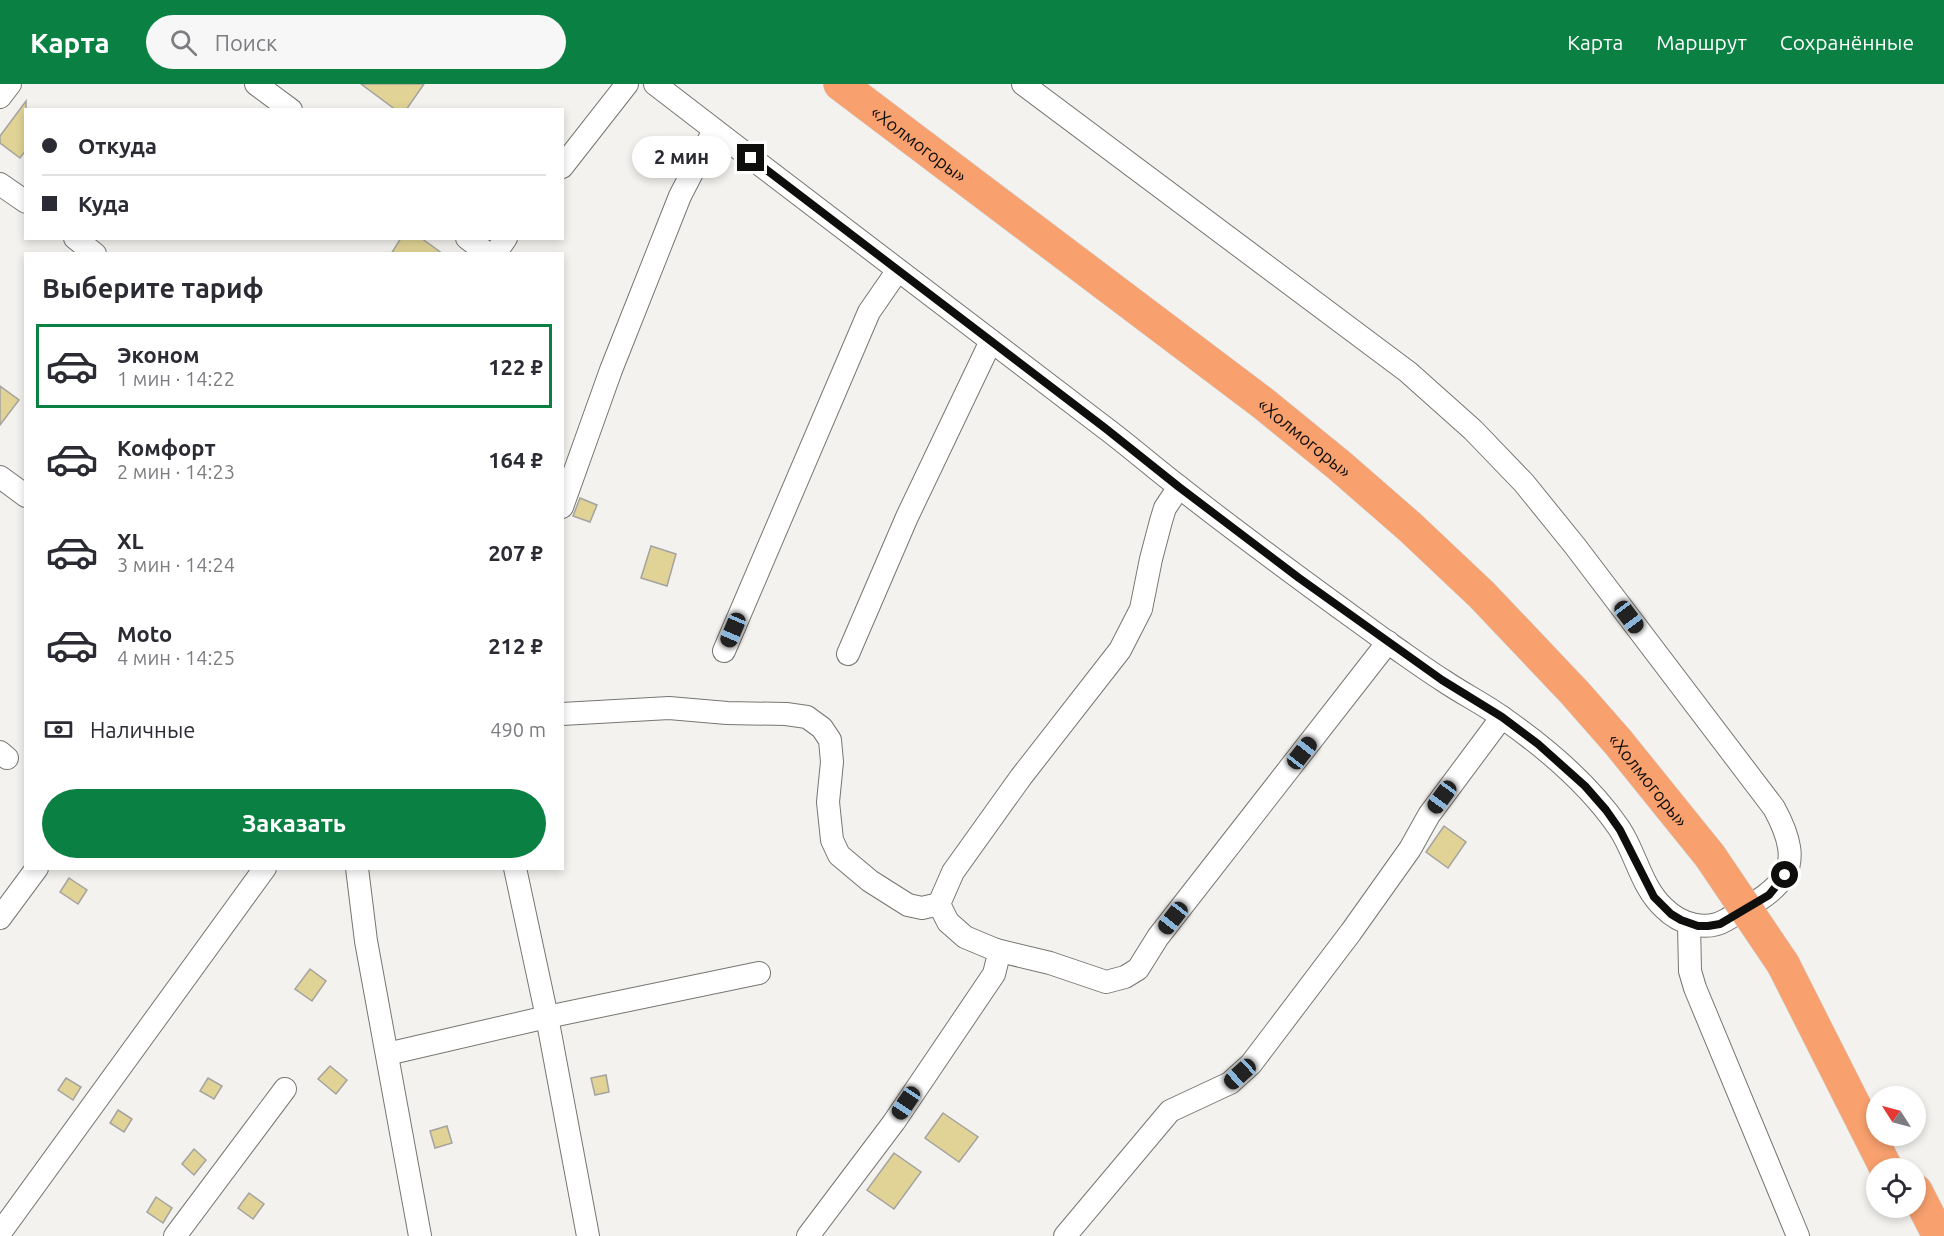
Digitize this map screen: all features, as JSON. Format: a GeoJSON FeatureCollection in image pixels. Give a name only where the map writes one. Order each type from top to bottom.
{"type":"FeatureCollection","features":[{"type":"Feature","properties":{"kind":"highway","name":"«Холмогоры»"},"geometry":{"type":"LineString","coordinates":[[840,84],[1264,404],[1410,526],[1482,595],[1618,742],[1710,856],[1783,964]]}},
{"type":"Feature","properties":{"kind":"highway"},"geometry":{"type":"LineString","coordinates":[[1783,964],[1866,1104]]}},
{"type":"Feature","properties":{"kind":"highway"},"geometry":{"type":"LineString","coordinates":[[1783,964],[1881,1158]]}},
{"type":"Feature","properties":{"kind":"highway"},"geometry":{"type":"LineString","coordinates":[[1926,1211],[1939,1236]]}},
{"type":"Feature","properties":{"kind":"highway"},"geometry":{"type":"LineString","coordinates":[[1911,1218],[1920,1236]]}},
{"type":"Feature","properties":{"kind":"street"},"geometry":{"type":"LineString","coordinates":[[0,97],[10,84]]}},
{"type":"Feature","properties":{"kind":"street"},"geometry":{"type":"LineString","coordinates":[[256,84],[288,108]]}},
{"type":"Feature","properties":{"kind":"street"},"geometry":{"type":"LineString","coordinates":[[564,163],[627,84]]}},
{"type":"Feature","properties":{"kind":"street"},"geometry":{"type":"LineString","coordinates":[[655,84],[1179,487],[1388,642],[1442,680],[1502,717],[1546,750],[1585,786],[1620,830],[1654,897],[1671,914],[1689,924],[1708,926],[1720,924],[1769,895],[1785,875],[1791,849],[1784,826],[1774,808],[1575,546],[1524,483],[1473,429],[1408,372],[1023,84]]}},
{"type":"Feature","properties":{"kind":"street"},"geometry":{"type":"LineString","coordinates":[[564,501],[611,370],[680,196],[714,130]]}},
{"type":"Feature","properties":{"kind":"street"},"geometry":{"type":"LineString","coordinates":[[0,184],[24,201]]}},
{"type":"Feature","properties":{"kind":"street"},"geometry":{"type":"LineString","coordinates":[[78,240],[92,252]]}},
{"type":"Feature","properties":{"kind":"street"},"geometry":{"type":"LineString","coordinates":[[470,240],[485,252]]}},
{"type":"Feature","properties":{"kind":"street"},"geometry":{"type":"LineString","coordinates":[[724,651],[869,312],[898,270]]}},
{"type":"Feature","properties":{"kind":"street"},"geometry":{"type":"LineString","coordinates":[[848,654],[907,517],[991,341]]}},
{"type":"Feature","properties":{"kind":"street"},"geometry":{"type":"LineString","coordinates":[[0,477],[24,495]]}},
{"type":"Feature","properties":{"kind":"street"},"geometry":{"type":"LineString","coordinates":[[939,904],[954,872],[1021,777],[1120,650],[1141,609],[1151,559],[1165,508],[1179,487]]}},
{"type":"Feature","properties":{"kind":"street"},"geometry":{"type":"LineString","coordinates":[[939,904],[948,922],[965,937],[996,950],[1050,963],[1106,982],[1125,977],[1138,969],[1158,937],[1388,642]]}},
{"type":"Feature","properties":{"kind":"street"},"geometry":{"type":"LineString","coordinates":[[564,714],[669,708],[807,717],[822,728],[830,740],[832,762],[828,802],[832,840],[839,855],[870,881],[908,905],[922,908],[939,904]]}},
{"type":"Feature","properties":{"kind":"street"},"geometry":{"type":"LineString","coordinates":[[1065,1236],[1170,1111],[1230,1083],[1251,1064],[1351,932],[1410,849],[1429,815],[1502,717]]}},
{"type":"Feature","properties":{"kind":"street"},"geometry":{"type":"LineString","coordinates":[[0,918],[36,870]]}},
{"type":"Feature","properties":{"kind":"street"},"geometry":{"type":"LineString","coordinates":[[0,1233],[264,870]]}},
{"type":"Feature","properties":{"kind":"street"},"geometry":{"type":"LineString","coordinates":[[357,870],[366,941],[420,1236]]}},
{"type":"Feature","properties":{"kind":"street"},"geometry":{"type":"LineString","coordinates":[[515,870],[547,1017],[588,1236]]}},
{"type":"Feature","properties":{"kind":"street"},"geometry":{"type":"LineString","coordinates":[[1689,924],[1690,971],[1695,988],[1798,1236]]}},
{"type":"Feature","properties":{"kind":"street"},"geometry":{"type":"LineString","coordinates":[[808,1236],[894,1122],[994,974],[998,958],[996,950]]}},
{"type":"Feature","properties":{"kind":"street"},"geometry":{"type":"LineString","coordinates":[[387,1054],[547,1017],[759,973]]}},
{"type":"Feature","properties":{"kind":"street"},"geometry":{"type":"LineString","coordinates":[[175,1236],[285,1089]]}},
{"type":"Feature","properties":{"kind":"building"},"geometry":{"type":"Polygon","coordinates":[[[361,84],[424,84],[407,108],[393,108],[361,84]]]}},
{"type":"Feature","properties":{"kind":"building"},"geometry":{"type":"Polygon","coordinates":[[[26,101],[24,153],[20,158],[0,143],[0,136],[26,101]]]}},
{"type":"Feature","properties":{"kind":"building"},"geometry":{"type":"Polygon","coordinates":[[[400,240],[424,240],[440,252],[392,252],[400,240]]]}},
{"type":"Feature","properties":{"kind":"building"},"geometry":{"type":"Polygon","coordinates":[[[0,386],[19,400],[0,425],[0,386]]]}},
{"type":"Feature","properties":{"kind":"building"},"geometry":{"type":"Polygon","coordinates":[[[580,498],[597,505],[590,522],[573,516],[580,498]]]}},
{"type":"Feature","properties":{"kind":"building"},"geometry":{"type":"Polygon","coordinates":[[[651,546],[676,554],[667,586],[641,578],[651,546]]]}},
{"type":"Feature","properties":{"kind":"building"},"geometry":{"type":"Polygon","coordinates":[[[1444,826],[1466,842],[1448,868],[1426,852],[1444,826]]]}},
{"type":"Feature","properties":{"kind":"building"},"geometry":{"type":"Polygon","coordinates":[[[69,878],[87,890],[78,904],[60,892],[69,878]]]}},
{"type":"Feature","properties":{"kind":"building"},"geometry":{"type":"Polygon","coordinates":[[[310,969],[326,981],[312,1001],[295,989],[310,969]]]}},
{"type":"Feature","properties":{"kind":"building"},"geometry":{"type":"Polygon","coordinates":[[[330,1066],[347,1080],[336,1094],[318,1079],[330,1066]]]}},
{"type":"Feature","properties":{"kind":"building"},"geometry":{"type":"Polygon","coordinates":[[[606,1075],[609,1092],[595,1095],[591,1078],[606,1075]]]}},
{"type":"Feature","properties":{"kind":"building"},"geometry":{"type":"Polygon","coordinates":[[[66,1078],[81,1087],[73,1100],[58,1090],[66,1078]]]}},
{"type":"Feature","properties":{"kind":"building"},"geometry":{"type":"Polygon","coordinates":[[[208,1078],[222,1086],[214,1099],[200,1091],[208,1078]]]}},
{"type":"Feature","properties":{"kind":"building"},"geometry":{"type":"Polygon","coordinates":[[[118,1110],[132,1119],[124,1132],[110,1123],[118,1110]]]}},
{"type":"Feature","properties":{"kind":"building"},"geometry":{"type":"Polygon","coordinates":[[[943,1113],[978,1137],[959,1162],[925,1138],[943,1113]]]}},
{"type":"Feature","properties":{"kind":"building"},"geometry":{"type":"Polygon","coordinates":[[[447,1126],[452,1143],[435,1148],[430,1131],[447,1126]]]}},
{"type":"Feature","properties":{"kind":"building"},"geometry":{"type":"Polygon","coordinates":[[[194,1149],[206,1160],[194,1175],[182,1164],[194,1149]]]}},
{"type":"Feature","properties":{"kind":"building"},"geometry":{"type":"Polygon","coordinates":[[[894,1153],[921,1172],[894,1209],[867,1190],[894,1153]]]}},
{"type":"Feature","properties":{"kind":"building"},"geometry":{"type":"Polygon","coordinates":[[[249,1193],[264,1204],[253,1219],[238,1208],[249,1193]]]}},
{"type":"Feature","properties":{"kind":"building"},"geometry":{"type":"Polygon","coordinates":[[[156,1197],[172,1208],[163,1223],[147,1212],[156,1197]]]}},
{"type":"Feature","properties":{"kind":"route"},"geometry":{"type":"LineString","coordinates":[[751,158],[1299,578],[1442,680],[1502,717],[1563,764],[1606,810],[1635,856],[1654,897],[1671,914],[1689,924],[1698,926],[1720,924],[1769,895],[1785,875]]}}]}
